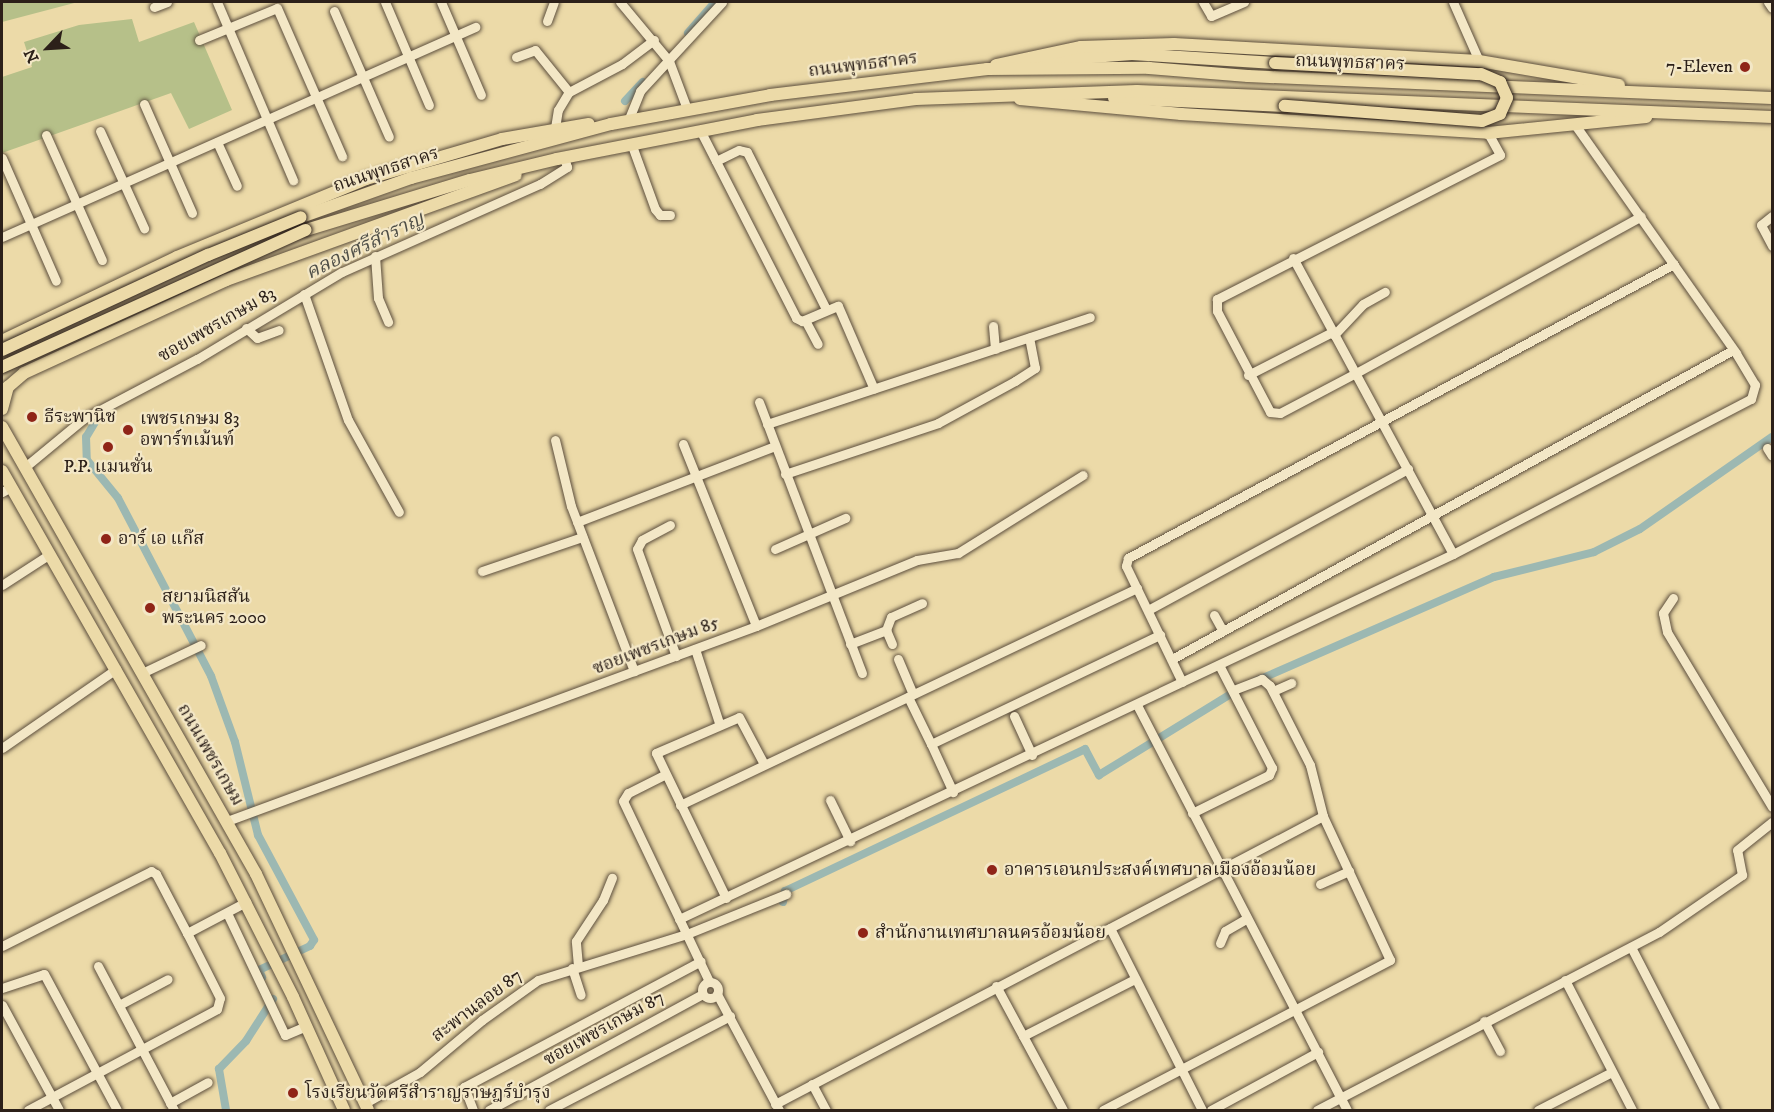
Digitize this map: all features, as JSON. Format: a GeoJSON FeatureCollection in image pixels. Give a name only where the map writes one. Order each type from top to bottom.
{"type":"FeatureCollection","features":[{"type":"Feature","properties":{"kind":"main road"},"geometry":{"type":"LineString","coordinates":[[987,69],[1052,51],[1137,45],[1479,61],[1684,94]]}},
{"type":"Feature","properties":{"kind":"main road"},"geometry":{"type":"LineString","coordinates":[[986,95],[1285,106],[1482,121],[1500,114],[1507,98],[1500,82],[1480,74],[1132,54],[987,69]]}},
{"type":"Feature","properties":{"kind":"main road","name":"ถนนพุทธสาคร"},"geometry":{"type":"LineString","coordinates":[[2,350],[208,255],[301,217],[411,178],[611,124],[687,109],[829,87],[987,69],[1149,68],[1260,77],[1773,98]]}},
{"type":"Feature","properties":{"kind":"main road","name":"ถนนพุทธสาคร"},"geometry":{"type":"LineString","coordinates":[[2,367],[306,230],[470,180],[563,161],[631,143],[862,105],[986,95],[1091,91],[1243,93],[1773,117]]}},
{"type":"Feature","properties":{"kind":"main road"},"geometry":{"type":"LineString","coordinates":[[986,95],[1181,114],[1488,133],[1684,112]]}},
{"type":"Feature","properties":{"kind":"main road"},"geometry":{"type":"LineString","coordinates":[[2,341],[177,257],[355,183],[448,152],[555,128],[611,124]]}},
{"type":"Feature","properties":{"kind":"main road"},"geometry":{"type":"LineString","coordinates":[[2,409],[15,379],[226,280],[563,161]]}},
{"type":"Feature","properties":{"kind":"main road"},"geometry":{"type":"LineString","coordinates":[[58,314],[44,329],[45,343],[53,351],[73,350]]}},
{"type":"Feature","properties":{"kind":"main road","name":"ถนนเพชรเกษม"},"geometry":{"type":"LineString","coordinates":[[2,427],[227,821],[294,952],[366,1107]]}},
{"type":"Feature","properties":{"kind":"main road"},"geometry":{"type":"LineString","coordinates":[[2,471],[6,490],[50,554],[246,902],[344,1110]]}},
{"type":"Feature","properties":{"kind":"street"},"geometry":{"type":"LineString","coordinates":[[154,7],[167,2]]}},
{"type":"Feature","properties":{"kind":"street"},"geometry":{"type":"LineString","coordinates":[[217,2],[293,180]]}},
{"type":"Feature","properties":{"kind":"street"},"geometry":{"type":"LineString","coordinates":[[385,2],[429,105]]}},
{"type":"Feature","properties":{"kind":"street"},"geometry":{"type":"LineString","coordinates":[[441,2],[481,95]]}},
{"type":"Feature","properties":{"kind":"street"},"geometry":{"type":"LineString","coordinates":[[547,21],[555,2]]}},
{"type":"Feature","properties":{"kind":"street"},"geometry":{"type":"LineString","coordinates":[[620,2],[668,60],[687,109]]}},
{"type":"Feature","properties":{"kind":"street"},"geometry":{"type":"LineString","coordinates":[[628,121],[636,96],[722,2]]}},
{"type":"Feature","properties":{"kind":"street"},"geometry":{"type":"LineString","coordinates":[[1203,2],[1211,16],[1244,2]]}},
{"type":"Feature","properties":{"kind":"street"},"geometry":{"type":"LineString","coordinates":[[1453,2],[1479,61]]}},
{"type":"Feature","properties":{"kind":"street"},"geometry":{"type":"LineString","coordinates":[[1768,2],[1773,8]]}},
{"type":"Feature","properties":{"kind":"street"},"geometry":{"type":"LineString","coordinates":[[199,40],[277,8],[342,156]]}},
{"type":"Feature","properties":{"kind":"street"},"geometry":{"type":"LineString","coordinates":[[334,11],[389,137]]}},
{"type":"Feature","properties":{"kind":"street"},"geometry":{"type":"LineString","coordinates":[[2,237],[475,27]]}},
{"type":"Feature","properties":{"kind":"street"},"geometry":{"type":"LineString","coordinates":[[555,128],[558,110],[569,92],[656,43]]}},
{"type":"Feature","properties":{"kind":"street"},"geometry":{"type":"LineString","coordinates":[[516,57],[535,50],[569,92]]}},
{"type":"Feature","properties":{"kind":"street"},"geometry":{"type":"LineString","coordinates":[[144,104],[192,213]]}},
{"type":"Feature","properties":{"kind":"street"},"geometry":{"type":"LineString","coordinates":[[679,919],[850,842],[1453,554],[1751,399],[1755,385],[1733,350],[1575,125]]}},
{"type":"Feature","properties":{"kind":"street"},"geometry":{"type":"LineString","coordinates":[[700,130],[796,318],[805,320],[826,309],[840,308],[874,389]]}},
{"type":"Feature","properties":{"kind":"street"},"geometry":{"type":"LineString","coordinates":[[100,131],[144,228]]}},
{"type":"Feature","properties":{"kind":"street"},"geometry":{"type":"LineString","coordinates":[[1488,133],[1500,155],[1293,258],[1215,304],[1248,375],[1275,414],[1356,373],[1641,216]]}},
{"type":"Feature","properties":{"kind":"street"},"geometry":{"type":"LineString","coordinates":[[46,135],[102,260]]}},
{"type":"Feature","properties":{"kind":"street"},"geometry":{"type":"LineString","coordinates":[[216,142],[237,186]]}},
{"type":"Feature","properties":{"kind":"street"},"geometry":{"type":"LineString","coordinates":[[631,143],[655,209],[660,215],[670,215]]}},
{"type":"Feature","properties":{"kind":"street"},"geometry":{"type":"LineString","coordinates":[[716,160],[739,150],[750,156],[826,309]]}},
{"type":"Feature","properties":{"kind":"street"},"geometry":{"type":"LineString","coordinates":[[2,159],[56,281]]}},
{"type":"Feature","properties":{"kind":"street","name":"ซอยเพชรเกษม 83"},"geometry":{"type":"LineString","coordinates":[[25,467],[78,422],[102,412],[304,294],[375,256],[540,184],[563,161]]}},
{"type":"Feature","properties":{"kind":"street"},"geometry":{"type":"LineString","coordinates":[[1773,216],[1761,225],[1773,246]]}},
{"type":"Feature","properties":{"kind":"street"},"geometry":{"type":"LineString","coordinates":[[375,256],[378,298],[388,322]]}},
{"type":"Feature","properties":{"kind":"street"},"geometry":{"type":"LineString","coordinates":[[1293,258],[1333,334],[1383,418],[1453,554]]}},
{"type":"Feature","properties":{"kind":"street"},"geometry":{"type":"LineString","coordinates":[[1182,682],[1125,564],[1128,558],[1383,418],[1674,264]]}},
{"type":"Feature","properties":{"kind":"street"},"geometry":{"type":"LineString","coordinates":[[1248,375],[1333,334],[1363,304],[1385,292]]}},
{"type":"Feature","properties":{"kind":"street"},"geometry":{"type":"LineString","coordinates":[[304,294],[348,420],[399,512]]}},
{"type":"Feature","properties":{"kind":"street"},"geometry":{"type":"LineString","coordinates":[[767,424],[1090,317]]}},
{"type":"Feature","properties":{"kind":"street"},"geometry":{"type":"LineString","coordinates":[[805,320],[818,344]]}},
{"type":"Feature","properties":{"kind":"street"},"geometry":{"type":"LineString","coordinates":[[993,326],[995,349]]}},
{"type":"Feature","properties":{"kind":"street"},"geometry":{"type":"LineString","coordinates":[[246,328],[257,338],[279,330]]}},
{"type":"Feature","properties":{"kind":"street"},"geometry":{"type":"LineString","coordinates":[[785,474],[938,423],[1015,381],[1035,368],[1029,338]]}},
{"type":"Feature","properties":{"kind":"street"},"geometry":{"type":"LineString","coordinates":[[1172,659],[1434,517],[1733,350]]}},
{"type":"Feature","properties":{"kind":"street"},"geometry":{"type":"LineString","coordinates":[[759,402],[862,673]]}},
{"type":"Feature","properties":{"kind":"street"},"geometry":{"type":"LineString","coordinates":[[555,440],[582,537],[634,671]]}},
{"type":"Feature","properties":{"kind":"street"},"geometry":{"type":"LineString","coordinates":[[683,444],[699,475],[756,626]]}},
{"type":"Feature","properties":{"kind":"street"},"geometry":{"type":"LineString","coordinates":[[577,522],[774,446]]}},
{"type":"Feature","properties":{"kind":"street"},"geometry":{"type":"LineString","coordinates":[[1148,610],[1408,469]]}},
{"type":"Feature","properties":{"kind":"street","name":"ซอยเพชรเกษม 85"},"geometry":{"type":"LineString","coordinates":[[227,821],[756,626],[832,597],[917,560],[958,553],[1083,476]]}},
{"type":"Feature","properties":{"kind":"street"},"geometry":{"type":"LineString","coordinates":[[775,549],[845,518]]}},
{"type":"Feature","properties":{"kind":"street"},"geometry":{"type":"LineString","coordinates":[[670,525],[642,540],[637,549],[676,656]]}},
{"type":"Feature","properties":{"kind":"street"},"geometry":{"type":"LineString","coordinates":[[482,571],[582,537]]}},
{"type":"Feature","properties":{"kind":"street"},"geometry":{"type":"LineString","coordinates":[[2,585],[50,554]]}},
{"type":"Feature","properties":{"kind":"street"},"geometry":{"type":"LineString","coordinates":[[680,805],[1137,588]]}},
{"type":"Feature","properties":{"kind":"street"},"geometry":{"type":"LineString","coordinates":[[1673,598],[1663,613],[1667,632],[1773,807]]}},
{"type":"Feature","properties":{"kind":"street"},"geometry":{"type":"LineString","coordinates":[[892,644],[886,630],[891,617],[922,603]]}},
{"type":"Feature","properties":{"kind":"street"},"geometry":{"type":"LineString","coordinates":[[1214,615],[1222,632]]}},
{"type":"Feature","properties":{"kind":"street"},"geometry":{"type":"LineString","coordinates":[[850,644],[886,630]]}},
{"type":"Feature","properties":{"kind":"street"},"geometry":{"type":"LineString","coordinates":[[931,744],[1160,635]]}},
{"type":"Feature","properties":{"kind":"street"},"geometry":{"type":"LineString","coordinates":[[142,673],[201,645]]}},
{"type":"Feature","properties":{"kind":"street"},"geometry":{"type":"LineString","coordinates":[[695,649],[719,723]]}},
{"type":"Feature","properties":{"kind":"street"},"geometry":{"type":"LineString","coordinates":[[898,659],[910,695],[953,792]]}},
{"type":"Feature","properties":{"kind":"street"},"geometry":{"type":"LineString","coordinates":[[1192,813],[1269,775],[1272,768],[1219,665]]}},
{"type":"Feature","properties":{"kind":"street"},"geometry":{"type":"LineString","coordinates":[[2,748],[116,669]]}},
{"type":"Feature","properties":{"kind":"street"},"geometry":{"type":"LineString","coordinates":[[1103,1110],[1390,960],[1323,816],[1310,765],[1273,691],[1262,679],[1233,690]]}},
{"type":"Feature","properties":{"kind":"street"},"geometry":{"type":"LineString","coordinates":[[1273,691],[1291,683]]}},
{"type":"Feature","properties":{"kind":"street"},"geometry":{"type":"LineString","coordinates":[[1137,705],[1221,872],[1347,1110]]}},
{"type":"Feature","properties":{"kind":"street"},"geometry":{"type":"LineString","coordinates":[[1014,716],[1032,755]]}},
{"type":"Feature","properties":{"kind":"street"},"geometry":{"type":"LineString","coordinates":[[726,898],[664,775],[656,753],[719,723],[741,718],[765,764]]}},
{"type":"Feature","properties":{"kind":"street"},"geometry":{"type":"LineString","coordinates":[[664,775],[628,793],[623,801],[709,981],[717,985],[717,994],[777,1107],[812,1083],[996,986],[1221,872],[1323,816]]}},
{"type":"Feature","properties":{"kind":"street"},"geometry":{"type":"LineString","coordinates":[[830,800],[850,842]]}},
{"type":"Feature","properties":{"kind":"street"},"geometry":{"type":"LineString","coordinates":[[1317,1110],[1484,1021],[1631,947],[1742,875],[1737,850],[1773,822]]}},
{"type":"Feature","properties":{"kind":"street"},"geometry":{"type":"LineString","coordinates":[[1320,884],[1349,871]]}},
{"type":"Feature","properties":{"kind":"street"},"geometry":{"type":"LineString","coordinates":[[2,946],[151,872],[156,874],[187,933],[220,1004],[143,1051],[28,1110]]}},
{"type":"Feature","properties":{"kind":"street"},"geometry":{"type":"LineString","coordinates":[[581,995],[575,967],[576,941],[603,900],[612,878]]}},
{"type":"Feature","properties":{"kind":"street","name":"สะพานลอย 87"},"geometry":{"type":"LineString","coordinates":[[366,1107],[420,1072],[482,1020],[538,980],[687,934],[786,894]]}},
{"type":"Feature","properties":{"kind":"street"},"geometry":{"type":"LineString","coordinates":[[187,933],[246,902]]}},
{"type":"Feature","properties":{"kind":"street"},"geometry":{"type":"LineString","coordinates":[[227,913],[285,1035],[306,1026]]}},
{"type":"Feature","properties":{"kind":"street"},"geometry":{"type":"LineString","coordinates":[[1220,943],[1225,931],[1246,919]]}},
{"type":"Feature","properties":{"kind":"street"},"geometry":{"type":"LineString","coordinates":[[1110,928],[1202,1110]]}},
{"type":"Feature","properties":{"kind":"street"},"geometry":{"type":"LineString","coordinates":[[1631,947],[1716,1110]]}},
{"type":"Feature","properties":{"kind":"street"},"geometry":{"type":"LineString","coordinates":[[473,1110],[464,1087],[701,961]]}},
{"type":"Feature","properties":{"kind":"street"},"geometry":{"type":"LineString","coordinates":[[98,966],[172,1107],[208,1082]]}},
{"type":"Feature","properties":{"kind":"street"},"geometry":{"type":"LineString","coordinates":[[2,988],[44,974],[117,1110]]}},
{"type":"Feature","properties":{"kind":"street"},"geometry":{"type":"LineString","coordinates":[[119,1005],[168,979]]}},
{"type":"Feature","properties":{"kind":"street"},"geometry":{"type":"LineString","coordinates":[[1023,1036],[1136,979]]}},
{"type":"Feature","properties":{"kind":"street"},"geometry":{"type":"LineString","coordinates":[[1565,980],[1632,1110]]}},
{"type":"Feature","properties":{"kind":"street"},"geometry":{"type":"LineString","coordinates":[[709,981],[702,986],[703,994],[709,998],[717,994]]}},
{"type":"Feature","properties":{"kind":"street"},"geometry":{"type":"LineString","coordinates":[[996,986],[1063,1110]]}},
{"type":"Feature","properties":{"kind":"street","name":"ซอยเพชรเกษม 87"},"geometry":{"type":"LineString","coordinates":[[489,1110],[703,994]]}},
{"type":"Feature","properties":{"kind":"street"},"geometry":{"type":"LineString","coordinates":[[2,1005],[59,1110]]}},
{"type":"Feature","properties":{"kind":"street"},"geometry":{"type":"LineString","coordinates":[[549,1110],[730,1016]]}},
{"type":"Feature","properties":{"kind":"street"},"geometry":{"type":"LineString","coordinates":[[1484,1021],[1500,1051]]}},
{"type":"Feature","properties":{"kind":"street"},"geometry":{"type":"LineString","coordinates":[[1210,1110],[1318,1052]]}},
{"type":"Feature","properties":{"kind":"street"},"geometry":{"type":"LineString","coordinates":[[1538,1110],[1612,1072]]}},
{"type":"Feature","properties":{"kind":"street"},"geometry":{"type":"LineString","coordinates":[[812,1083],[826,1110]]}},
{"type":"Feature","properties":{"kind":"green space"},"geometry":{"type":"Polygon","coordinates":[[[2,2],[78,2],[2,22],[2,2]]]}},
{"type":"Feature","properties":{"kind":"green space"},"geometry":{"type":"Polygon","coordinates":[[[132,19],[139,42],[194,22],[232,110],[189,129],[171,93],[2,153],[2,77],[32,67],[24,42],[79,25],[132,19]]]}},
{"type":"Feature","properties":{"kind":"waterway","name":"คลองศรีสำราญ"},"geometry":{"type":"LineString","coordinates":[[688,33],[715,2]]}},
{"type":"Feature","properties":{"kind":"waterway","name":"คลองศรีสำราญ"},"geometry":{"type":"LineString","coordinates":[[625,101],[643,82]]}},
{"type":"Feature","properties":{"kind":"waterway"},"geometry":{"type":"LineString","coordinates":[[111,407],[97,419],[86,437],[87,460],[118,498],[211,676],[235,742],[258,835],[314,940],[310,946],[259,970],[262,977]]}},
{"type":"Feature","properties":{"kind":"waterway"},"geometry":{"type":"LineString","coordinates":[[1256,681],[1494,577],[1594,552],[1640,529],[1772,437]]}},
{"type":"Feature","properties":{"kind":"waterway"},"geometry":{"type":"LineString","coordinates":[[783,902],[785,891],[1085,749],[1099,775],[1239,689]]}},
{"type":"Feature","properties":{"kind":"waterway"},"geometry":{"type":"LineString","coordinates":[[226,1110],[219,1069],[246,1041],[273,999]]}},
{"type":"Feature","properties":{"kind":"place","name":"7-Eleven"},"geometry":{"type":"Point","coordinates":[1745,67]}},
{"type":"Feature","properties":{"kind":"place","name":"ธีระพานิช"},"geometry":{"type":"Point","coordinates":[32,417]}},
{"type":"Feature","properties":{"kind":"place","name":"เพชรเกษม 83 อพาร์ทเม้นท์"},"geometry":{"type":"Point","coordinates":[128,430]}},
{"type":"Feature","properties":{"kind":"place","name":"P.P. แมนชั่น"},"geometry":{"type":"Point","coordinates":[108,447]}},
{"type":"Feature","properties":{"kind":"place","name":"อาร์ เอ แก๊ส"},"geometry":{"type":"Point","coordinates":[106,539]}},
{"type":"Feature","properties":{"kind":"place","name":"สยามนิสสัน พระนคร 2000"},"geometry":{"type":"Point","coordinates":[150,608]}},
{"type":"Feature","properties":{"kind":"place","name":"อาคารเอนกประสงค์เทศบาลเมืองอ้อมน้อย"},"geometry":{"type":"Point","coordinates":[992,870]}},
{"type":"Feature","properties":{"kind":"place","name":"สำนักงานเทศบาลนครอ้อมน้อย"},"geometry":{"type":"Point","coordinates":[863,933]}},
{"type":"Feature","properties":{"kind":"place","name":"โรงเรียนวัดศรีสําราญราษฎร์บํารุง"},"geometry":{"type":"Point","coordinates":[293,1093]}}]}
